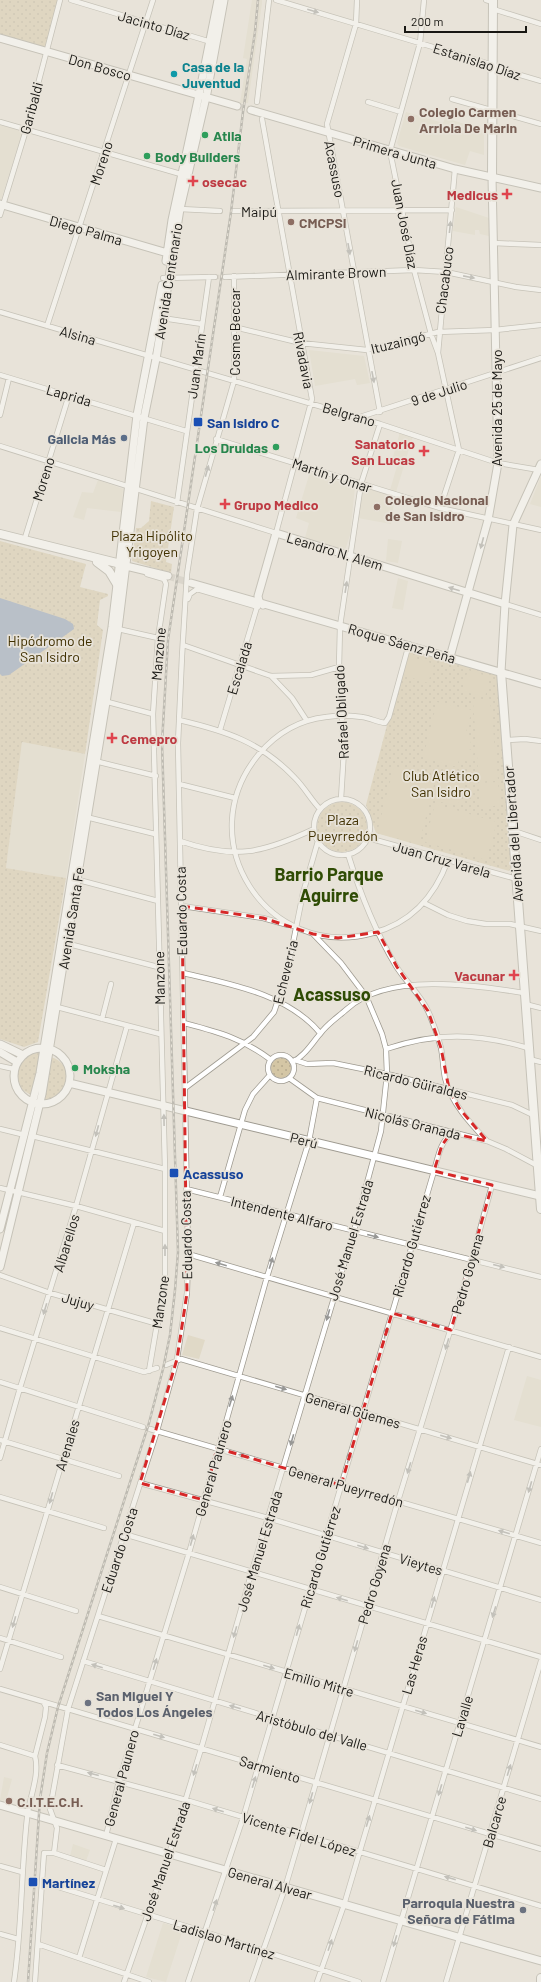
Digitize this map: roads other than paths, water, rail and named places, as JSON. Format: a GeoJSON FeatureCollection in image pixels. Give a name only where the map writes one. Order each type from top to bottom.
{"type":"FeatureCollection","features":[{"type":"Feature","properties":{"kind":"main road","name":"Avenida Centenario"},"geometry":{"type":"LineString","coordinates":[[153,358],[169,254],[184,176],[203,96],[213,42],[218,0]]}},
{"type":"Feature","properties":{"kind":"main road","name":"Avenida Centenario"},"geometry":{"type":"LineString","coordinates":[[213,42],[224,0]]}},
{"type":"Feature","properties":{"kind":"main road"},"geometry":{"type":"LineString","coordinates":[[491,3],[493,65],[492,177]]}},
{"type":"Feature","properties":{"kind":"main road","name":"Don Bosco"},"geometry":{"type":"LineString","coordinates":[[0,38],[203,96]]}},
{"type":"Feature","properties":{"kind":"main road"},"geometry":{"type":"LineString","coordinates":[[203,96],[237,106]]}},
{"type":"Feature","properties":{"kind":"main road","name":"Primera Junta"},"geometry":{"type":"LineString","coordinates":[[251,110],[455,169],[541,188]]}},
{"type":"Feature","properties":{"kind":"main road","name":"Avenida Centenario"},"geometry":{"type":"LineString","coordinates":[[169,254],[180,209],[184,176]]}},
{"type":"Feature","properties":{"kind":"main road","name":"Avenida 25 de Mayo"},"geometry":{"type":"LineString","coordinates":[[450,657],[488,520],[498,463],[492,177]]}},
{"type":"Feature","properties":{"kind":"main road","name":"Diego Palma"},"geometry":{"type":"LineString","coordinates":[[1,205],[169,254]]}},
{"type":"Feature","properties":{"kind":"main road","name":"Avenida Centenario"},"geometry":{"type":"LineString","coordinates":[[124,565],[141,416],[162,318],[165,279]]}},
{"type":"Feature","properties":{"kind":"main road","name":"Avenida del Libertador"},"geometry":{"type":"LineString","coordinates":[[540,468],[513,525],[505,604],[501,672],[514,832],[528,1048],[536,1119],[541,1209]]}},
{"type":"Feature","properties":{"kind":"main road","name":"Leandro N. Alem"},"geometry":{"type":"LineString","coordinates":[[276,533],[505,604]]}},
{"type":"Feature","properties":{"kind":"main road","name":"Rivadavia"},"geometry":{"type":"LineString","coordinates":[[255,597],[276,533]]}},
{"type":"Feature","properties":{"kind":"main road"},"geometry":{"type":"LineString","coordinates":[[0,534],[168,576]]}},
{"type":"Feature","properties":{"kind":"main road"},"geometry":{"type":"LineString","coordinates":[[34,543],[43,548],[97,562],[115,566],[124,565]]}},
{"type":"Feature","properties":{"kind":"main road"},"geometry":{"type":"LineString","coordinates":[[97,562],[109,570],[118,586]]}},
{"type":"Feature","properties":{"kind":"main road","name":"Avenida Santa Fe"},"geometry":{"type":"LineString","coordinates":[[0,1229],[9,1190],[37,1104],[94,761],[118,586],[124,565]]}},
{"type":"Feature","properties":{"kind":"main road","name":"Avenida Santa Fe"},"geometry":{"type":"LineString","coordinates":[[103,701],[118,629],[124,565]]}},
{"type":"Feature","properties":{"kind":"main road","name":"Roque Sáenz Peña"},"geometry":{"type":"LineString","coordinates":[[191,583],[243,599],[260,606],[409,644],[541,684]]}},
{"type":"Feature","properties":{"kind":"main road"},"geometry":{"type":"LineString","coordinates":[[243,599],[255,597],[259,601],[260,606]]}},
{"type":"Feature","properties":{"kind":"main road","name":"Avenida Santa Fe"},"geometry":{"type":"LineString","coordinates":[[47,1049],[57,1007],[59,976]]}},
{"type":"Feature","properties":{"kind":"main road"},"geometry":{"type":"LineString","coordinates":[[0,1044],[23,1055]]}},
{"type":"Feature","properties":{"kind":"main road"},"geometry":{"type":"LineString","coordinates":[[47,1049],[56,1052],[66,1062],[70,1076],[69,1083],[65,1093],[57,1100],[50,1104],[37,1104],[27,1100],[18,1092],[14,1081],[16,1066],[23,1055],[31,1050],[47,1049]]}},
{"type":"Feature","properties":{"kind":"main road"},"geometry":{"type":"LineString","coordinates":[[0,1052],[16,1066]]}},
{"type":"Feature","properties":{"kind":"main road","name":"Perú"},"geometry":{"type":"LineString","coordinates":[[69,1083],[540,1196]]}},
{"type":"Feature","properties":{"kind":"main road","name":"Avenida Santa Fe"},"geometry":{"type":"LineString","coordinates":[[0,1267],[18,1192],[28,1135]]}},
{"type":"Feature","properties":{"kind":"main road","name":"General Alvear"},"geometry":{"type":"LineString","coordinates":[[0,1805],[541,1961]]}},
{"type":"Feature","properties":{"kind":"street","name":"Garibaldi"},"geometry":{"type":"LineString","coordinates":[[0,215],[1,205],[26,130],[45,52],[60,0]]}},
{"type":"Feature","properties":{"kind":"street","name":"Jacinto Díaz"},"geometry":{"type":"LineString","coordinates":[[71,0],[146,24],[213,42]]}},
{"type":"Feature","properties":{"kind":"street","name":"Moreno"},"geometry":{"type":"LineString","coordinates":[[47,326],[130,75],[153,0]]}},
{"type":"Feature","properties":{"kind":"street"},"geometry":{"type":"LineString","coordinates":[[258,102],[269,0]]}},
{"type":"Feature","properties":{"kind":"street","name":"Estanislao Díaz"},"geometry":{"type":"LineString","coordinates":[[276,0],[493,65],[503,70],[541,81]]}},
{"type":"Feature","properties":{"kind":"street","name":"Acassuso"},"geometry":{"type":"LineString","coordinates":[[357,0],[356,24],[327,124],[353,273],[380,412]]}},
{"type":"Feature","properties":{"kind":"street","name":"Juan José Díaz"},"geometry":{"type":"LineString","coordinates":[[424,0],[420,43],[390,151],[414,270],[431,334],[438,352]]}},
{"type":"Feature","properties":{"kind":"street"},"geometry":{"type":"LineString","coordinates":[[491,3],[541,24]]}},
{"type":"Feature","properties":{"kind":"street"},"geometry":{"type":"LineString","coordinates":[[452,100],[541,124]]}},
{"type":"Feature","properties":{"kind":"street"},"geometry":{"type":"LineString","coordinates":[[368,102],[401,112]]}},
{"type":"Feature","properties":{"kind":"street","name":"Rivadavia"},"geometry":{"type":"LineString","coordinates":[[262,119],[312,404],[276,533]]}},
{"type":"Feature","properties":{"kind":"street"},"geometry":{"type":"LineString","coordinates":[[0,122],[184,176]]}},
{"type":"Feature","properties":{"kind":"street","name":"Chacabuco"},"geometry":{"type":"LineString","coordinates":[[455,169],[446,272],[438,332],[438,352],[459,450]]}},
{"type":"Feature","properties":{"kind":"street"},"geometry":{"type":"LineString","coordinates":[[180,209],[220,211]]}},
{"type":"Feature","properties":{"kind":"street","name":"Maipú"},"geometry":{"type":"LineString","coordinates":[[233,211],[452,210]]}},
{"type":"Feature","properties":{"kind":"street"},"geometry":{"type":"LineString","coordinates":[[493,243],[541,245]]}},
{"type":"Feature","properties":{"kind":"street","name":"Almirante Brown"},"geometry":{"type":"LineString","coordinates":[[225,277],[414,270],[446,272],[516,287],[541,290]]}},
{"type":"Feature","properties":{"kind":"street","name":"Cosme Beccar"},"geometry":{"type":"LineString","coordinates":[[187,574],[197,509],[234,381],[234,276]]}},
{"type":"Feature","properties":{"kind":"street","name":"Juan Marín"},"geometry":{"type":"LineString","coordinates":[[177,503],[209,277]]}},
{"type":"Feature","properties":{"kind":"street"},"geometry":{"type":"LineString","coordinates":[[165,279],[215,277]]}},
{"type":"Feature","properties":{"kind":"street","name":"Alsina"},"geometry":{"type":"LineString","coordinates":[[0,312],[153,358]]}},
{"type":"Feature","properties":{"kind":"street"},"geometry":{"type":"LineString","coordinates":[[162,318],[202,324]]}},
{"type":"Feature","properties":{"kind":"street","name":"Ituzaingó"},"geometry":{"type":"LineString","coordinates":[[234,327],[301,343],[368,350],[438,332],[495,330],[541,325]]}},
{"type":"Feature","properties":{"kind":"street","name":"Belgrano"},"geometry":{"type":"LineString","coordinates":[[153,358],[380,424],[498,463],[540,468]]}},
{"type":"Feature","properties":{"kind":"street","name":"9 de Julio"},"geometry":{"type":"LineString","coordinates":[[359,418],[541,358]]}},
{"type":"Feature","properties":{"kind":"street","name":"Laprida"},"geometry":{"type":"LineString","coordinates":[[0,375],[141,416]]}},
{"type":"Feature","properties":{"kind":"street"},"geometry":{"type":"LineString","coordinates":[[0,415],[9,378]]}},
{"type":"Feature","properties":{"kind":"street","name":"Moreno"},"geometry":{"type":"LineString","coordinates":[[24,540],[68,395]]}},
{"type":"Feature","properties":{"kind":"street"},"geometry":{"type":"LineString","coordinates":[[141,416],[186,431]]}},
{"type":"Feature","properties":{"kind":"street"},"geometry":{"type":"LineString","coordinates":[[340,626],[361,484],[380,424]]}},
{"type":"Feature","properties":{"kind":"street","name":"Martín y Omar"},"geometry":{"type":"LineString","coordinates":[[216,439],[440,508],[488,520],[541,530]]}},
{"type":"Feature","properties":{"kind":"street","name":"Leandro N. Alem"},"geometry":{"type":"LineString","coordinates":[[0,446],[132,489],[276,533]]}},
{"type":"Feature","properties":{"kind":"street"},"geometry":{"type":"LineString","coordinates":[[440,508],[459,450]]}},
{"type":"Feature","properties":{"kind":"street","name":"Manzone"},"geometry":{"type":"LineString","coordinates":[[124,565],[133,570],[164,579],[166,584],[158,638],[153,714],[156,776],[155,834],[158,901],[158,967],[165,1169],[164,1288],[149,1371]]}},
{"type":"Feature","properties":{"kind":"street"},"geometry":{"type":"LineString","coordinates":[[187,574],[193,581],[255,597]]}},
{"type":"Feature","properties":{"kind":"street","name":"Eduardo Costa"},"geometry":{"type":"LineString","coordinates":[[54,1853],[57,1828],[50,1809],[68,1709],[157,1431],[177,1359],[187,1293],[188,1254],[179,720],[187,574]]}},
{"type":"Feature","properties":{"kind":"street","name":"Roque Sáenz Peña"},"geometry":{"type":"LineString","coordinates":[[186,603],[190,594],[197,589],[260,606]]}},
{"type":"Feature","properties":{"kind":"street","name":"Leandro N. Alem"},"geometry":{"type":"LineString","coordinates":[[505,604],[541,615]]}},
{"type":"Feature","properties":{"kind":"street","name":"Escalada"},"geometry":{"type":"LineString","coordinates":[[220,730],[240,664],[260,606]]}},
{"type":"Feature","properties":{"kind":"street","name":"Rafael Obligado"},"geometry":{"type":"LineString","coordinates":[[340,626],[339,667],[344,750],[341,799]]}},
{"type":"Feature","properties":{"kind":"street"},"geometry":{"type":"LineString","coordinates":[[118,629],[158,638]]}},
{"type":"Feature","properties":{"kind":"street"},"geometry":{"type":"LineString","coordinates":[[296,928],[273,913],[250,889],[241,872],[234,852],[231,826],[235,798],[246,773],[262,750],[282,733],[307,721],[325,717],[343,715],[362,717],[383,723],[388,721],[409,644]]}},
{"type":"Feature","properties":{"kind":"street"},"geometry":{"type":"LineString","coordinates":[[183,645],[271,676],[311,675],[339,667]]}},
{"type":"Feature","properties":{"kind":"street"},"geometry":{"type":"LineString","coordinates":[[271,676],[292,698],[307,721]]}},
{"type":"Feature","properties":{"kind":"street"},"geometry":{"type":"LineString","coordinates":[[103,701],[153,714]]}},
{"type":"Feature","properties":{"kind":"street"},"geometry":{"type":"LineString","coordinates":[[179,720],[220,730],[262,750],[297,780],[320,809]]}},
{"type":"Feature","properties":{"kind":"street"},"geometry":{"type":"LineString","coordinates":[[506,740],[525,739],[541,741]]}},
{"type":"Feature","properties":{"kind":"street"},"geometry":{"type":"LineString","coordinates":[[94,761],[156,776]]}},
{"type":"Feature","properties":{"kind":"street"},"geometry":{"type":"LineString","coordinates":[[179,784],[235,798]]}},
{"type":"Feature","properties":{"kind":"street"},"geometry":{"type":"LineString","coordinates":[[341,799],[355,802],[365,811],[370,826],[368,838],[359,849],[348,854],[336,854],[330,852],[318,841],[314,829],[316,818],[320,809],[328,803],[341,799]]}},
{"type":"Feature","properties":{"kind":"street"},"geometry":{"type":"LineString","coordinates":[[85,817],[155,834]]}},
{"type":"Feature","properties":{"kind":"street"},"geometry":{"type":"LineString","coordinates":[[180,841],[216,851],[256,851],[276,846],[314,829]]}},
{"type":"Feature","properties":{"kind":"street"},"geometry":{"type":"LineString","coordinates":[[514,832],[541,840]]}},
{"type":"Feature","properties":{"kind":"street","name":"Juan Cruz Varela"},"geometry":{"type":"LineString","coordinates":[[368,838],[517,879]]}},
{"type":"Feature","properties":{"kind":"street","name":"Echeverria"},"geometry":{"type":"LineString","coordinates":[[185,1088],[246,1042],[266,1024],[279,1002],[287,973],[303,893],[318,841]]}},
{"type":"Feature","properties":{"kind":"street"},"geometry":{"type":"LineString","coordinates":[[348,854],[358,886],[378,932],[397,967],[412,985],[428,1011],[438,1037],[445,1077],[449,1089],[459,1108],[487,1141]]}},
{"type":"Feature","properties":{"kind":"street"},"geometry":{"type":"LineString","coordinates":[[182,906],[263,918],[313,934],[338,938],[359,937],[378,932],[403,920],[424,903],[442,876],[448,860]]}},
{"type":"Feature","properties":{"kind":"street"},"geometry":{"type":"LineString","coordinates":[[74,879],[158,901]]}},
{"type":"Feature","properties":{"kind":"street"},"geometry":{"type":"LineString","coordinates":[[424,903],[448,915],[467,921],[519,925],[541,931]]}},
{"type":"Feature","properties":{"kind":"street","name":"José Manuel Estrada"},"geometry":{"type":"LineString","coordinates":[[124,1982],[169,1854],[186,1800],[252,1571],[354,1231],[384,1116],[387,1074],[386,1049],[382,1034],[366,996],[342,963],[313,934]]}},
{"type":"Feature","properties":{"kind":"street"},"geometry":{"type":"LineString","coordinates":[[64,942],[158,967]]}},
{"type":"Feature","properties":{"kind":"street"},"geometry":{"type":"LineString","coordinates":[[183,973],[236,985],[279,1002],[301,1014],[320,1033]]}},
{"type":"Feature","properties":{"kind":"street"},"geometry":{"type":"LineString","coordinates":[[102,1019],[111,984]]}},
{"type":"Feature","properties":{"kind":"street"},"geometry":{"type":"LineString","coordinates":[[294,1061],[282,1055],[271,1060],[268,1067],[270,1075],[277,1080],[286,1080],[289,1078],[294,1070],[294,1061],[315,1042],[320,1033],[352,1004],[366,996],[412,985],[475,986],[524,994]]}},
{"type":"Feature","properties":{"kind":"street"},"geometry":{"type":"LineString","coordinates":[[525,1004],[541,1008]]}},
{"type":"Feature","properties":{"kind":"street"},"geometry":{"type":"LineString","coordinates":[[57,1007],[160,1034]]}},
{"type":"Feature","properties":{"kind":"street"},"geometry":{"type":"LineString","coordinates":[[184,1023],[246,1042],[271,1060]]}},
{"type":"Feature","properties":{"kind":"street","name":"Albarellos"},"geometry":{"type":"LineString","coordinates":[[0,1458],[2,1440],[36,1339],[128,1026]]}},
{"type":"Feature","properties":{"kind":"street"},"geometry":{"type":"LineString","coordinates":[[386,1049],[414,1041],[438,1037],[484,1037],[528,1048]]}},
{"type":"Feature","properties":{"kind":"street"},"geometry":{"type":"LineString","coordinates":[[529,1059],[541,1062]]}},
{"type":"Feature","properties":{"kind":"street","name":"Ricardo Güiraldes"},"geometry":{"type":"LineString","coordinates":[[294,1061],[307,1064],[333,1063],[387,1074],[512,1105],[536,1119]]}},
{"type":"Feature","properties":{"kind":"street"},"geometry":{"type":"LineString","coordinates":[[0,1066],[16,1066]]}},
{"type":"Feature","properties":{"kind":"street"},"geometry":{"type":"LineString","coordinates":[[220,1197],[240,1124],[248,1102],[260,1085],[270,1075]]}},
{"type":"Feature","properties":{"kind":"street","name":"Nicolás Granada"},"geometry":{"type":"LineString","coordinates":[[289,1078],[317,1098],[452,1134],[487,1141],[506,1149],[539,1170]]}},
{"type":"Feature","properties":{"kind":"street","name":"General Paunero"},"geometry":{"type":"LineString","coordinates":[[106,1836],[119,1781],[189,1553],[217,1448],[309,1141],[317,1098]]}},
{"type":"Feature","properties":{"kind":"street"},"geometry":{"type":"LineString","coordinates":[[0,1129],[92,1150],[165,1169]]}},
{"type":"Feature","properties":{"kind":"street","name":"Ricardo Gutiérrez"},"geometry":{"type":"LineString","coordinates":[[188,1982],[227,1871],[259,1766],[434,1171],[442,1146],[445,1140],[452,1134]]}},
{"type":"Feature","properties":{"kind":"street","name":"Pedro Goyena"},"geometry":{"type":"LineString","coordinates":[[252,1982],[285,1888],[398,1501],[472,1259],[492,1185]]}},
{"type":"Feature","properties":{"kind":"street"},"geometry":{"type":"LineString","coordinates":[[0,1188],[76,1206],[165,1231]]}},
{"type":"Feature","properties":{"kind":"street","name":"Intendente Alfaro"},"geometry":{"type":"LineString","coordinates":[[186,1189],[541,1276]]}},
{"type":"Feature","properties":{"kind":"street","name":"Arenales"},"geometry":{"type":"LineString","coordinates":[[0,1669],[134,1223]]}},
{"type":"Feature","properties":{"kind":"street"},"geometry":{"type":"LineString","coordinates":[[188,1254],[541,1357]]}},
{"type":"Feature","properties":{"kind":"street","name":"Jujuy"},"geometry":{"type":"LineString","coordinates":[[0,1276],[158,1324]]}},
{"type":"Feature","properties":{"kind":"street"},"geometry":{"type":"LineString","coordinates":[[0,1328],[144,1372],[157,1368]]}},
{"type":"Feature","properties":{"kind":"street","name":"Las Heras"},"geometry":{"type":"LineString","coordinates":[[318,1982],[344,1905],[358,1852],[458,1519],[478,1446],[509,1347]]}},
{"type":"Feature","properties":{"kind":"street"},"geometry":{"type":"LineString","coordinates":[[166,1365],[177,1359]]}},
{"type":"Feature","properties":{"kind":"street","name":"General Güemes"},"geometry":{"type":"LineString","coordinates":[[177,1359],[539,1464]]}},
{"type":"Feature","properties":{"kind":"street"},"geometry":{"type":"LineString","coordinates":[[0,1382],[143,1426]]}},
{"type":"Feature","properties":{"kind":"street","name":"General Pueyrredón"},"geometry":{"type":"LineString","coordinates":[[150,1429],[541,1543]]}},
{"type":"Feature","properties":{"kind":"street"},"geometry":{"type":"LineString","coordinates":[[2,1440],[119,1476]]}},
{"type":"Feature","properties":{"kind":"street","name":"Lavalle"},"geometry":{"type":"LineString","coordinates":[[383,1982],[516,1536],[539,1464],[541,1449]]}},
{"type":"Feature","properties":{"kind":"street","name":"Vieytes"},"geometry":{"type":"LineString","coordinates":[[140,1483],[268,1518],[541,1600]]}},
{"type":"Feature","properties":{"kind":"street"},"geometry":{"type":"LineString","coordinates":[[0,1497],[104,1528]]}},
{"type":"Feature","properties":{"kind":"street"},"geometry":{"type":"LineString","coordinates":[[124,1534],[541,1657]]}},
{"type":"Feature","properties":{"kind":"street"},"geometry":{"type":"LineString","coordinates":[[0,1587],[76,1611]]}},
{"type":"Feature","properties":{"kind":"street","name":"Emilio Mitre"},"geometry":{"type":"LineString","coordinates":[[98,1616],[541,1747]]}},
{"type":"Feature","properties":{"kind":"street"},"geometry":{"type":"LineString","coordinates":[[0,1638],[61,1657]]}},
{"type":"Feature","properties":{"kind":"street","name":"Balcarce"},"geometry":{"type":"LineString","coordinates":[[446,1982],[541,1661]]}},
{"type":"Feature","properties":{"kind":"street","name":"Aristóbulo del Valle"},"geometry":{"type":"LineString","coordinates":[[83,1662],[541,1799]]}},
{"type":"Feature","properties":{"kind":"street","name":"Sarmiento"},"geometry":{"type":"LineString","coordinates":[[0,1689],[541,1849]]}},
{"type":"Feature","properties":{"kind":"street"},"geometry":{"type":"LineString","coordinates":[[14,1982],[28,1813],[36,1776],[37,1763],[35,1756],[45,1717],[46,1707],[44,1703]]}},
{"type":"Feature","properties":{"kind":"street"},"geometry":{"type":"LineString","coordinates":[[0,1745],[35,1756]]}},
{"type":"Feature","properties":{"kind":"street","name":"Vicente Fidel López"},"geometry":{"type":"LineString","coordinates":[[57,1765],[186,1800],[358,1852],[475,1885],[541,1906]]}},
{"type":"Feature","properties":{"kind":"street","name":"General Paunero"},"geometry":{"type":"LineString","coordinates":[[79,1958],[116,1839]]}},
{"type":"Feature","properties":{"kind":"street"},"geometry":{"type":"LineString","coordinates":[[35,1982],[44,1853],[54,1853],[106,1870]]}},
{"type":"Feature","properties":{"kind":"street"},"geometry":{"type":"LineString","coordinates":[[0,1866],[22,1872]]}},
{"type":"Feature","properties":{"kind":"street","name":"Ladislao Martínez"},"geometry":{"type":"LineString","coordinates":[[42,1882],[360,1982]]}},
{"type":"Feature","properties":{"kind":"street"},"geometry":{"type":"LineString","coordinates":[[0,1934],[18,1939]]}},
{"type":"Feature","properties":{"kind":"street"},"geometry":{"type":"LineString","coordinates":[[38,1944],[149,1982]]}},
{"type":"Feature","properties":{"kind":"water"},"geometry":{"type":"Polygon","coordinates":[[[0,598],[65,619],[73,624],[74,629],[9,675],[2,676],[0,674],[0,598]]]}},
{"type":"Feature","properties":{"kind":"tunnel"},"geometry":{"type":"LineString","coordinates":[[237,106],[251,110]]}},
{"type":"Feature","properties":{"kind":"tunnel"},"geometry":{"type":"LineString","coordinates":[[215,277],[225,277]]}},
{"type":"Feature","properties":{"kind":"tunnel"},"geometry":{"type":"LineString","coordinates":[[168,576],[191,583]]}},
{"type":"Feature","properties":{"kind":"railway"},"geometry":{"type":"LineString","coordinates":[[28,1982],[40,1799],[47,1753],[58,1707],[149,1423],[170,1335],[178,1252],[162,743],[168,640],[231,212],[258,0]]}},
{"type":"Feature","properties":{"kind":"place","name":"Casa de la Juventud"},"geometry":{"type":"Point","coordinates":[174,74]}},
{"type":"Feature","properties":{"kind":"place","name":"Colegio Carmen Arriola De Marin"},"geometry":{"type":"Point","coordinates":[411,119]}},
{"type":"Feature","properties":{"kind":"place","name":"Atila"},"geometry":{"type":"Point","coordinates":[205,135]}},
{"type":"Feature","properties":{"kind":"place","name":"Body Builders"},"geometry":{"type":"Point","coordinates":[147,156]}},
{"type":"Feature","properties":{"kind":"place","name":"osecac"},"geometry":{"type":"Point","coordinates":[193,181]}},
{"type":"Feature","properties":{"kind":"place","name":"Medicus"},"geometry":{"type":"Point","coordinates":[507,194]}},
{"type":"Feature","properties":{"kind":"place","name":"CMCPSI"},"geometry":{"type":"Point","coordinates":[291,222]}},
{"type":"Feature","properties":{"kind":"place","name":"San Isidro C"},"geometry":{"type":"Point","coordinates":[198,422]}},
{"type":"Feature","properties":{"kind":"place","name":"Galicia Más"},"geometry":{"type":"Point","coordinates":[124,438]}},
{"type":"Feature","properties":{"kind":"place","name":"Los Druidas"},"geometry":{"type":"Point","coordinates":[276,447]}},
{"type":"Feature","properties":{"kind":"place","name":"Sanatorio San Lucas"},"geometry":{"type":"Point","coordinates":[424,451]}},
{"type":"Feature","properties":{"kind":"place","name":"Grupo Medico"},"geometry":{"type":"Point","coordinates":[225,504]}},
{"type":"Feature","properties":{"kind":"place","name":"Colegio Nacional de San Isidro"},"geometry":{"type":"Point","coordinates":[377,507]}},
{"type":"Feature","properties":{"kind":"place","name":"Cemepro"},"geometry":{"type":"Point","coordinates":[112,738]}},
{"type":"Feature","properties":{"kind":"place","name":"Vacunar"},"geometry":{"type":"Point","coordinates":[514,975]}},
{"type":"Feature","properties":{"kind":"place","name":"Moksha"},"geometry":{"type":"Point","coordinates":[75,1068]}},
{"type":"Feature","properties":{"kind":"place","name":"Acassuso"},"geometry":{"type":"Point","coordinates":[174,1173]}},
{"type":"Feature","properties":{"kind":"place","name":"San Miguel Y Todos Los Ángeles"},"geometry":{"type":"Point","coordinates":[88,1703]}},
{"type":"Feature","properties":{"kind":"place","name":"C.I.T.E.C.H."},"geometry":{"type":"Point","coordinates":[9,1801]}},
{"type":"Feature","properties":{"kind":"place","name":"Martínez"},"geometry":{"type":"Point","coordinates":[33,1882]}},
{"type":"Feature","properties":{"kind":"place","name":"Parroquia Nuestra Señora de Fátima"},"geometry":{"type":"Point","coordinates":[523,1910]}},
{"type":"Feature","properties":{"kind":"district","name":"Barrio Parque Aguirre"},"geometry":{"type":"Point","coordinates":[329,884]}},
{"type":"Feature","properties":{"kind":"district","name":"Acassuso"},"geometry":{"type":"Point","coordinates":[332,994]}},
{"type":"Feature","properties":{"kind":"park label","name":"Plaza Hipólito Yrigoyen"},"geometry":{"type":"Point","coordinates":[152,544]}},
{"type":"Feature","properties":{"kind":"park label","name":"Hipódromo de San Isidro"},"geometry":{"type":"Point","coordinates":[50,648]}},
{"type":"Feature","properties":{"kind":"park label","name":"Club Atlético San Isidro"},"geometry":{"type":"Point","coordinates":[441,784]}},
{"type":"Feature","properties":{"kind":"park label","name":"Plaza Pueyrredón"},"geometry":{"type":"Point","coordinates":[343,828]}}]}
